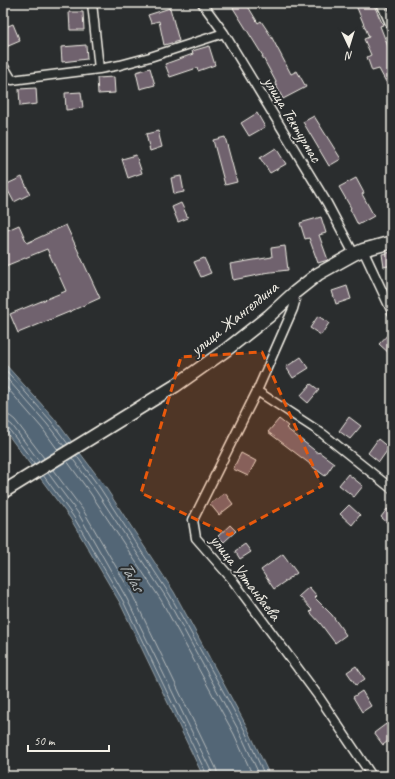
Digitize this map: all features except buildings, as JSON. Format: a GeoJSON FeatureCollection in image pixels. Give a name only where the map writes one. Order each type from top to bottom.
{"type":"FeatureCollection","features":[{"type":"Feature","properties":{"kind":"street"},"geometry":{"type":"LineString","coordinates":[[92,3],[99,69]]}},
{"type":"Feature","properties":{"kind":"street","name":"улица Тектурмас"},"geometry":{"type":"LineString","coordinates":[[202,3],[224,33],[326,203],[358,252],[392,312]]}},
{"type":"Feature","properties":{"kind":"street"},"geometry":{"type":"LineString","coordinates":[[381,3],[392,28]]}},
{"type":"Feature","properties":{"kind":"street"},"geometry":{"type":"LineString","coordinates":[[3,65],[12,80],[99,69],[150,57],[224,33]]}},
{"type":"Feature","properties":{"kind":"street","name":"улица Жангелдина"},"geometry":{"type":"LineString","coordinates":[[3,492],[175,386],[226,350],[269,316],[294,292],[318,274],[358,252],[392,242]]}},
{"type":"Feature","properties":{"kind":"street","name":"улица Ултанбаева"},"geometry":{"type":"LineString","coordinates":[[294,292],[295,302],[293,309],[257,391],[194,520],[196,538],[240,590],[319,697],[372,776]]}},
{"type":"Feature","properties":{"kind":"street"},"geometry":{"type":"LineString","coordinates":[[257,391],[323,434],[392,489]]}},
{"type":"Feature","properties":{"kind":"highlighted area"},"geometry":{"type":"Polygon","coordinates":[[[262,352],[322,486],[229,535],[141,493],[181,357],[262,352]]]}},
{"type":"Feature","properties":{"kind":"water","name":"Talas"},"geometry":{"type":"Polygon","coordinates":[[[3,360],[54,418],[104,485],[174,592],[247,727],[270,776],[203,776],[120,603],[70,518],[3,428],[3,360]]]}}]}
